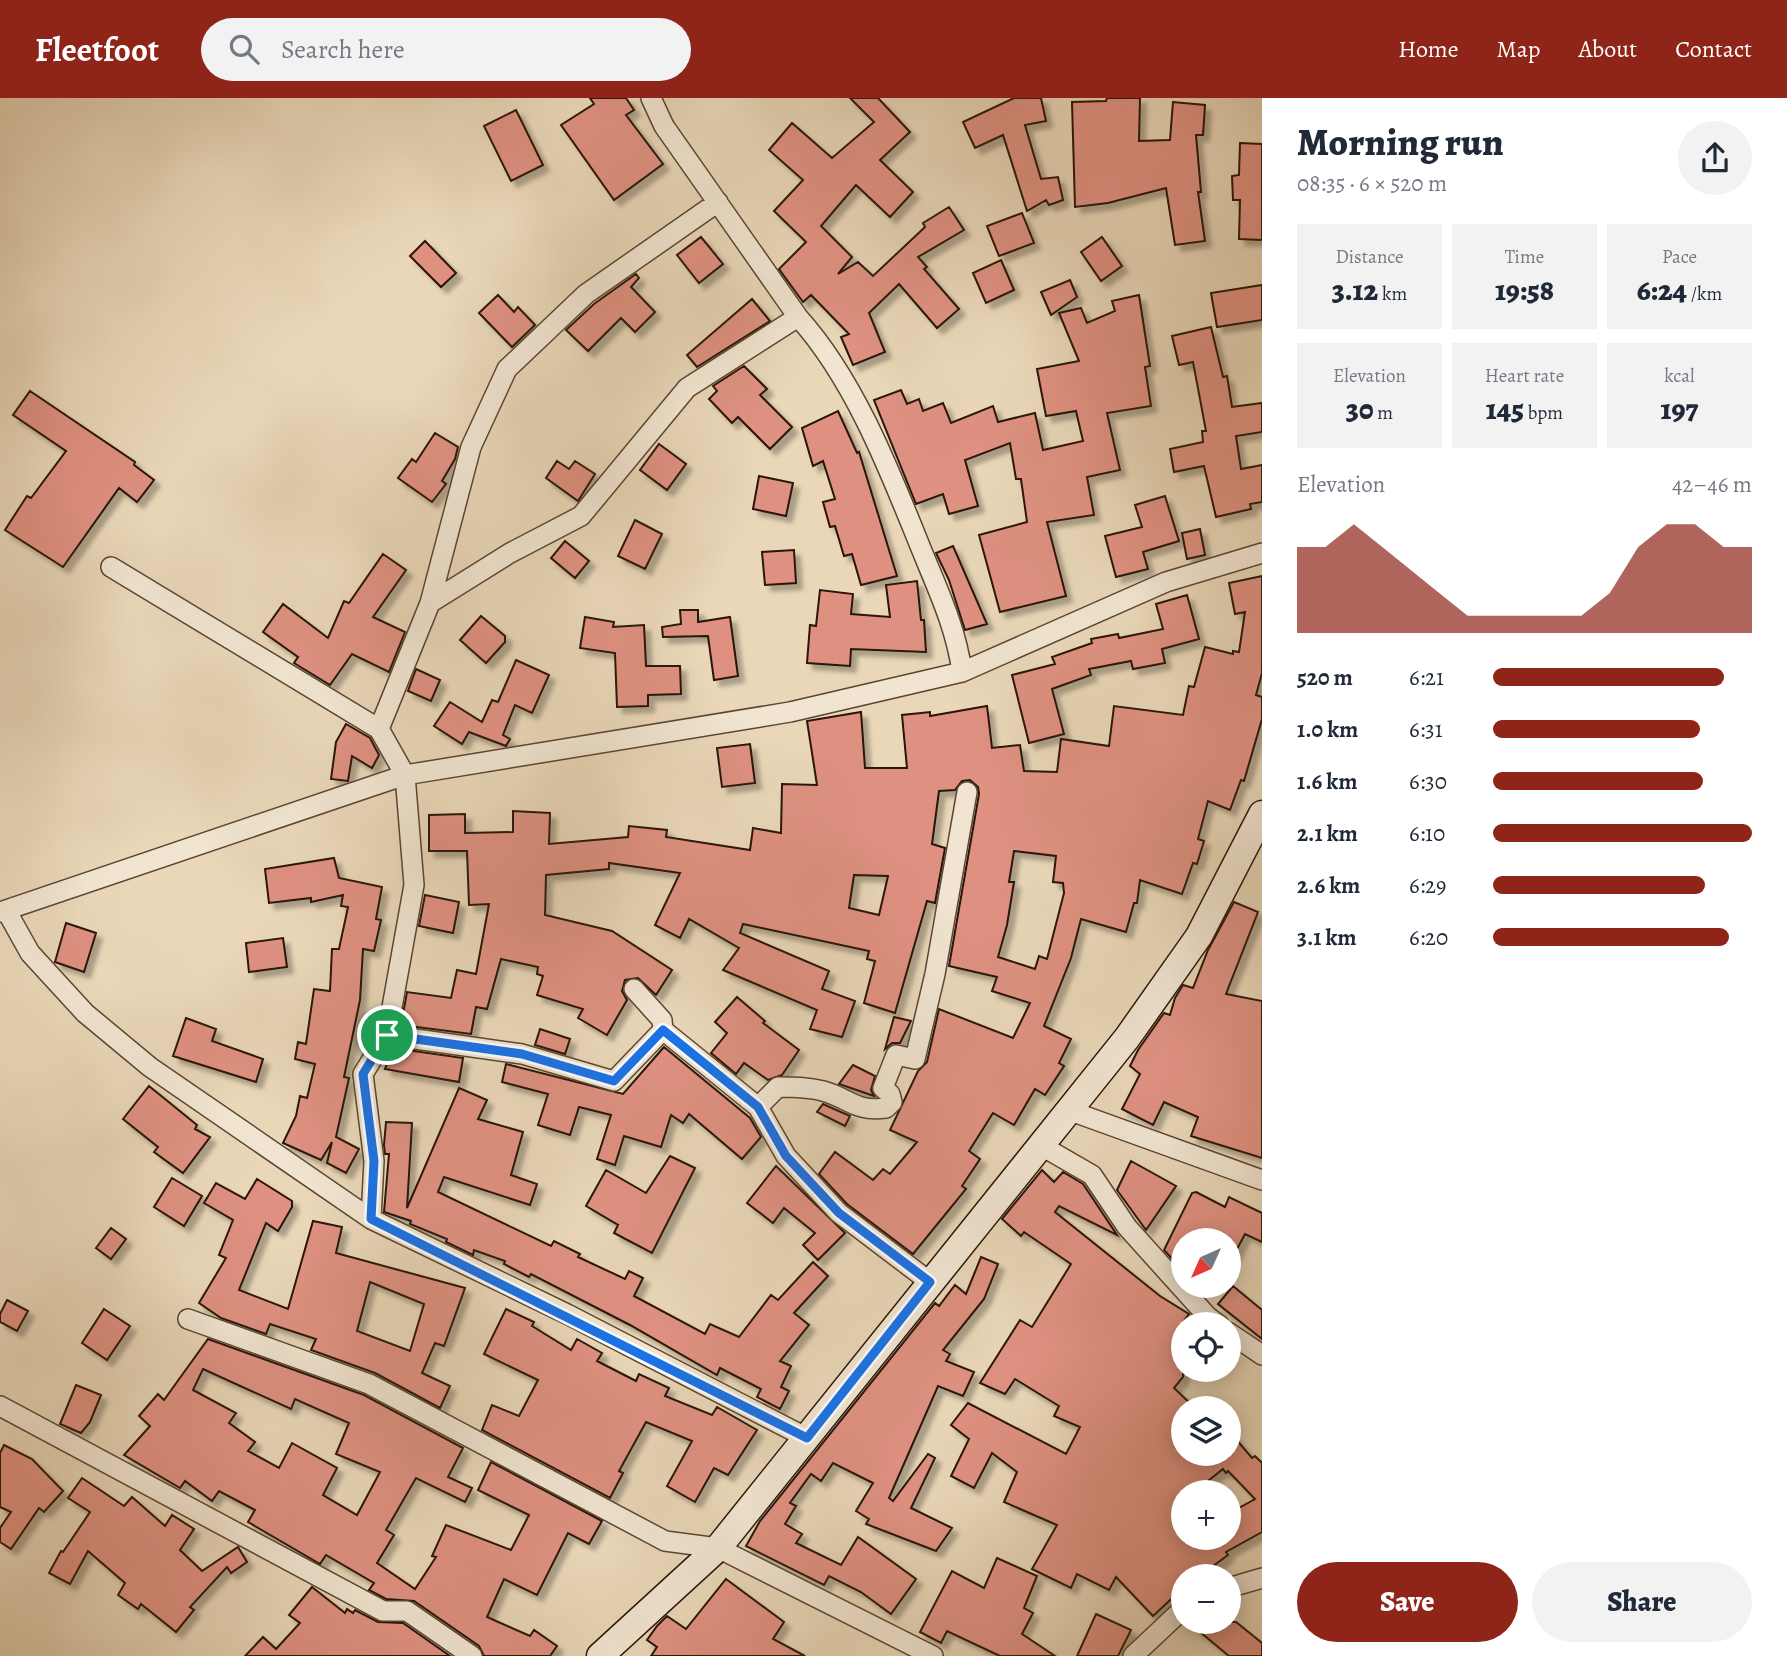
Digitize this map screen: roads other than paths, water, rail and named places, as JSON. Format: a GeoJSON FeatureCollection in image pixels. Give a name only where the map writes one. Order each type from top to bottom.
{"type":"FeatureCollection","features":[{"type":"Feature","properties":{"kind":"street"},"geometry":{"type":"LineString","coordinates":[[651,98],[664,126],[798,317],[821,342],[885,460],[958,637],[962,672]]}},
{"type":"Feature","properties":{"kind":"street"},"geometry":{"type":"LineString","coordinates":[[379,729],[430,603],[471,447],[507,369],[586,295],[718,202]]}},
{"type":"Feature","properties":{"kind":"street"},"geometry":{"type":"LineString","coordinates":[[430,603],[510,553],[581,516],[687,388],[798,317]]}},
{"type":"Feature","properties":{"kind":"street"},"geometry":{"type":"LineString","coordinates":[[807,1438],[371,1219],[150,1067],[85,1013],[30,953],[3,911],[405,775],[790,712],[962,672],[1166,582],[1262,553]]}},
{"type":"Feature","properties":{"kind":"street"},"geometry":{"type":"LineString","coordinates":[[111,567],[379,729],[405,775],[414,885],[387,1035],[363,1074],[374,1161],[371,1219]]}},
{"type":"Feature","properties":{"kind":"street"},"geometry":{"type":"LineString","coordinates":[[758,1107],[778,1087],[826,1091],[860,1109],[886,1108],[892,1102],[890,1094],[883,1088],[896,1055],[915,1059],[935,974],[967,792]]}},
{"type":"Feature","properties":{"kind":"street"},"geometry":{"type":"LineString","coordinates":[[600,1656],[718,1548],[1127,1038],[1199,936],[1262,814]]}},
{"type":"Feature","properties":{"kind":"street"},"geometry":{"type":"LineString","coordinates":[[634,989],[662,1020],[663,1030],[758,1107],[786,1156],[839,1213],[930,1282]]}},
{"type":"Feature","properties":{"kind":"street"},"geometry":{"type":"LineString","coordinates":[[387,1035],[522,1054],[614,1081],[663,1030]]}},
{"type":"Feature","properties":{"kind":"street"},"geometry":{"type":"LineString","coordinates":[[1068,1110],[1262,1180]]}},
{"type":"Feature","properties":{"kind":"street"},"geometry":{"type":"LineString","coordinates":[[1040,1145],[1092,1175],[1126,1227],[1207,1312]]}},
{"type":"Feature","properties":{"kind":"street"},"geometry":{"type":"LineString","coordinates":[[188,1319],[369,1384],[665,1541],[718,1548],[933,1656]]}},
{"type":"Feature","properties":{"kind":"street"},"geometry":{"type":"LineString","coordinates":[[1241,1341],[1262,1355]]}},
{"type":"Feature","properties":{"kind":"street"},"geometry":{"type":"LineString","coordinates":[[0,1406],[383,1611],[407,1611],[472,1656]]}},
{"type":"Feature","properties":{"kind":"street"},"geometry":{"type":"LineString","coordinates":[[1241,1584],[1262,1578]]}},
{"type":"Feature","properties":{"kind":"street"},"geometry":{"type":"LineString","coordinates":[[1133,1656],[1171,1620]]}}]}
